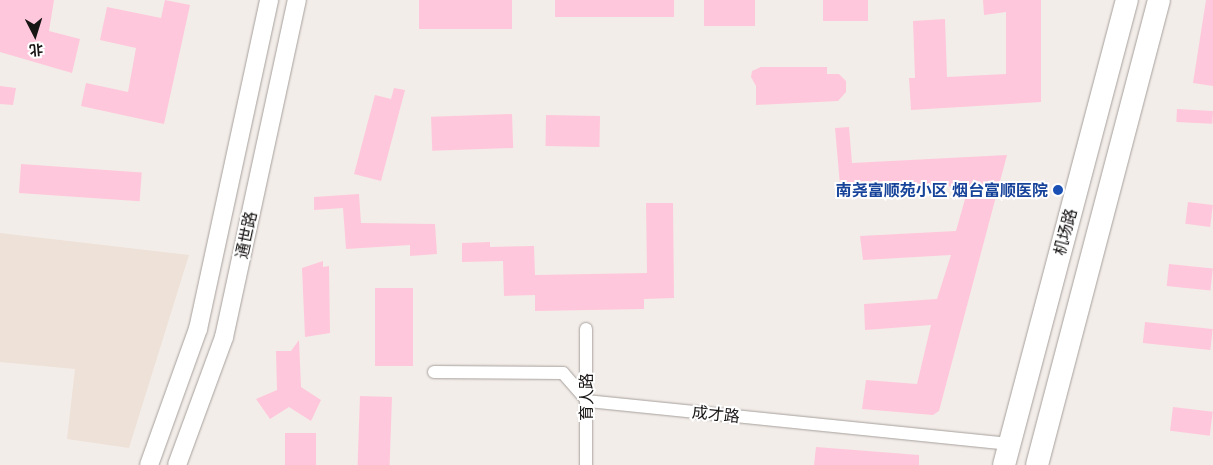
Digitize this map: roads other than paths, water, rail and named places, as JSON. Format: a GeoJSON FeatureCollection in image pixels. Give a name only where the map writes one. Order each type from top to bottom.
{"type":"FeatureCollection","features":[{"type":"Feature","properties":{"kind":"highway"},"geometry":{"type":"LineString","coordinates":[[1118,0],[1118,32]]}},
{"type":"Feature","properties":{"kind":"highway","name":"机场路"},"geometry":{"type":"LineString","coordinates":[[1007,454],[1127,0]]}},
{"type":"Feature","properties":{"kind":"highway","name":"机场路"},"geometry":{"type":"LineString","coordinates":[[1037,465],[1159,0]]}},
{"type":"Feature","properties":{"kind":"main road","name":"通世路"},"geometry":{"type":"LineString","coordinates":[[149,465],[198,329],[269,0]]}},
{"type":"Feature","properties":{"kind":"main road","name":"通世路"},"geometry":{"type":"LineString","coordinates":[[177,465],[224,337],[297,0]]}},
{"type":"Feature","properties":{"kind":"street","name":"育人路"},"geometry":{"type":"LineString","coordinates":[[586,329],[586,465]]}},
{"type":"Feature","properties":{"kind":"street"},"geometry":{"type":"LineString","coordinates":[[434,372],[563,373],[586,401]]}},
{"type":"Feature","properties":{"kind":"street","name":"成才路"},"geometry":{"type":"LineString","coordinates":[[586,401],[1007,454]]}},
{"type":"Feature","properties":{"kind":"place","name":"南尧富顺苑小区 烟台富顺医院"},"geometry":{"type":"Point","coordinates":[1058,190]}}]}
